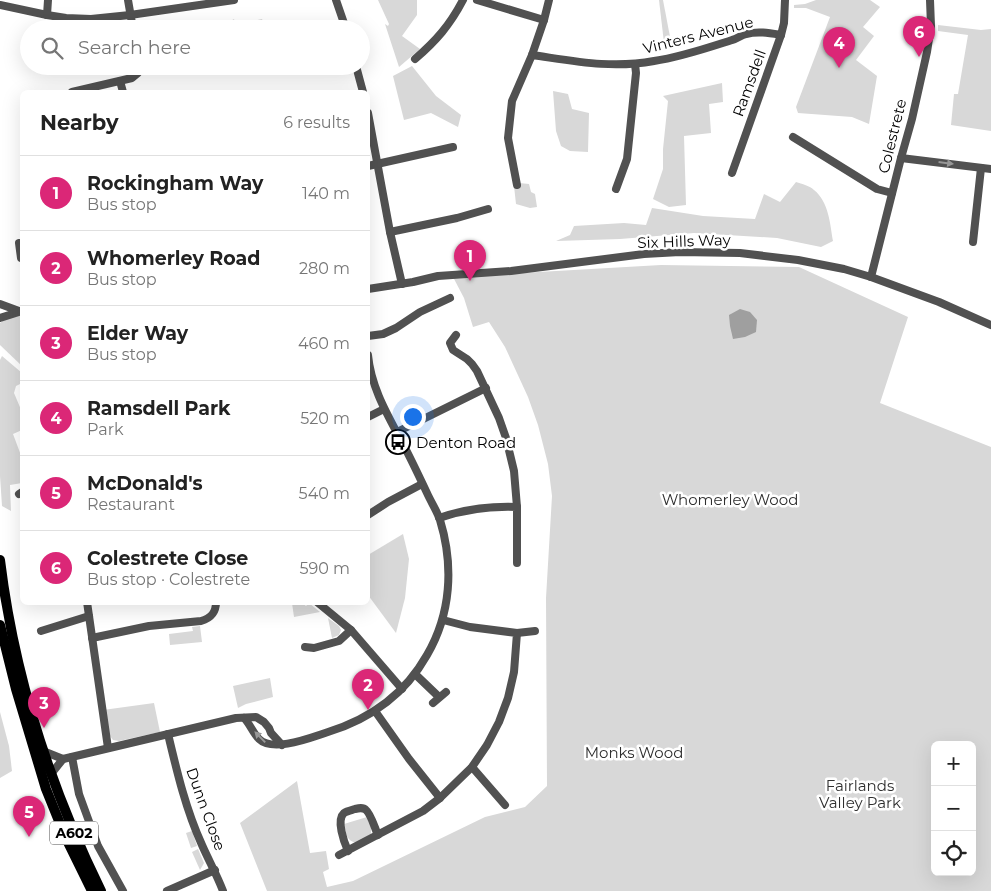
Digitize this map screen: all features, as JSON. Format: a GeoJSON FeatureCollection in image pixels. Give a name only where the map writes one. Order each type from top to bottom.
{"type":"FeatureCollection","features":[{"type":"Feature","properties":{"kind":"main road","name":"A602"},"geometry":{"type":"LineString","coordinates":[[0,560],[12,640],[43,751],[75,834],[101,891]]}},
{"type":"Feature","properties":{"kind":"main road","name":"A602"},"geometry":{"type":"LineString","coordinates":[[0,625],[16,689],[46,789],[65,836],[92,891]]}},
{"type":"Feature","properties":{"kind":"street"},"geometry":{"type":"LineString","coordinates":[[47,15],[48,0]]}},
{"type":"Feature","properties":{"kind":"street"},"geometry":{"type":"LineString","coordinates":[[128,0],[131,20]]}},
{"type":"Feature","properties":{"kind":"street"},"geometry":{"type":"LineString","coordinates":[[0,5],[66,18],[91,19],[234,0]]}},
{"type":"Feature","properties":{"kind":"street"},"geometry":{"type":"LineString","coordinates":[[336,0],[343,20]]}},
{"type":"Feature","properties":{"kind":"street"},"geometry":{"type":"LineString","coordinates":[[415,59],[447,28],[463,0]]}},
{"type":"Feature","properties":{"kind":"street"},"geometry":{"type":"LineString","coordinates":[[477,0],[544,20]]}},
{"type":"Feature","properties":{"kind":"street"},"geometry":{"type":"LineString","coordinates":[[517,185],[508,138],[512,101],[532,55],[550,0]]}},
{"type":"Feature","properties":{"kind":"street","name":"Ramsdell"},"geometry":{"type":"LineString","coordinates":[[732,173],[781,35],[784,23],[785,0]]}},
{"type":"Feature","properties":{"kind":"street","name":"Colestrete"},"geometry":{"type":"LineString","coordinates":[[871,277],[927,52],[931,26],[930,0]]}},
{"type":"Feature","properties":{"kind":"street","name":"Vinters Avenue"},"geometry":{"type":"LineString","coordinates":[[532,55],[581,63],[636,64],[692,52],[736,39],[745,34],[759,32],[781,35]]}},
{"type":"Feature","properties":{"kind":"street"},"geometry":{"type":"LineString","coordinates":[[616,189],[627,159],[636,64]]}},
{"type":"Feature","properties":{"kind":"street"},"geometry":{"type":"LineString","coordinates":[[81,90],[120,81],[136,75]]}},
{"type":"Feature","properties":{"kind":"street"},"geometry":{"type":"LineString","coordinates":[[358,75],[362,90]]}},
{"type":"Feature","properties":{"kind":"street"},"geometry":{"type":"LineString","coordinates":[[120,81],[122,90]]}},
{"type":"Feature","properties":{"kind":"street"},"geometry":{"type":"LineString","coordinates":[[370,123],[390,232],[402,284]]}},
{"type":"Feature","properties":{"kind":"street"},"geometry":{"type":"LineString","coordinates":[[793,137],[877,189],[892,193]]}},
{"type":"Feature","properties":{"kind":"street"},"geometry":{"type":"LineString","coordinates":[[370,166],[453,147]]}},
{"type":"Feature","properties":{"kind":"street"},"geometry":{"type":"LineString","coordinates":[[901,158],[991,169]]}},
{"type":"Feature","properties":{"kind":"street"},"geometry":{"type":"LineString","coordinates":[[974,242],[981,168]]}},
{"type":"Feature","properties":{"kind":"street"},"geometry":{"type":"LineString","coordinates":[[390,232],[488,209]]}},
{"type":"Feature","properties":{"kind":"street"},"geometry":{"type":"LineString","coordinates":[[19,244],[20,258]]}},
{"type":"Feature","properties":{"kind":"street","name":"Six Hills Way"},"geometry":{"type":"LineString","coordinates":[[370,289],[438,276],[511,271],[644,254],[719,252],[764,255],[824,264],[871,277],[940,302],[991,325]]}},
{"type":"Feature","properties":{"kind":"street"},"geometry":{"type":"LineString","coordinates":[[370,336],[383,334],[396,328],[420,312],[450,298]]}},
{"type":"Feature","properties":{"kind":"street"},"geometry":{"type":"LineString","coordinates":[[0,304],[20,311]]}},
{"type":"Feature","properties":{"kind":"street"},"geometry":{"type":"LineString","coordinates":[[0,318],[20,311]]}},
{"type":"Feature","properties":{"kind":"street"},"geometry":{"type":"LineString","coordinates":[[456,335],[450,343],[453,350],[472,364],[486,388],[499,418],[511,455],[517,507],[517,563]]}},
{"type":"Feature","properties":{"kind":"street"},"geometry":{"type":"LineString","coordinates":[[244,718],[264,743],[282,745],[341,728],[375,711],[402,689],[415,674],[433,645],[442,620],[448,595],[449,578],[448,562],[439,518],[384,409],[372,379],[370,367]]}},
{"type":"Feature","properties":{"kind":"street"},"geometry":{"type":"LineString","coordinates":[[397,432],[486,388]]}},
{"type":"Feature","properties":{"kind":"street"},"geometry":{"type":"LineString","coordinates":[[370,417],[384,409]]}},
{"type":"Feature","properties":{"kind":"street"},"geometry":{"type":"LineString","coordinates":[[370,514],[422,484]]}},
{"type":"Feature","properties":{"kind":"street"},"geometry":{"type":"LineString","coordinates":[[439,518],[476,509],[517,507]]}},
{"type":"Feature","properties":{"kind":"street"},"geometry":{"type":"LineString","coordinates":[[87,605],[108,748]]}},
{"type":"Feature","properties":{"kind":"street"},"geometry":{"type":"LineString","coordinates":[[92,638],[149,626],[202,621],[212,616],[216,605]]}},
{"type":"Feature","properties":{"kind":"street"},"geometry":{"type":"LineString","coordinates":[[321,605],[351,630],[402,689]]}},
{"type":"Feature","properties":{"kind":"street"},"geometry":{"type":"LineString","coordinates":[[41,631],[89,616]]}},
{"type":"Feature","properties":{"kind":"street"},"geometry":{"type":"LineString","coordinates":[[442,620],[493,631],[517,633],[535,631]]}},
{"type":"Feature","properties":{"kind":"street"},"geometry":{"type":"LineString","coordinates":[[304,648],[314,648],[339,641],[351,630]]}},
{"type":"Feature","properties":{"kind":"street"},"geometry":{"type":"LineString","coordinates":[[338,855],[423,811],[440,798],[472,767],[487,745],[499,722],[508,698],[514,672],[517,633]]}},
{"type":"Feature","properties":{"kind":"street"},"geometry":{"type":"LineString","coordinates":[[415,674],[439,697]]}},
{"type":"Feature","properties":{"kind":"street"},"geometry":{"type":"LineString","coordinates":[[375,711],[440,798]]}},
{"type":"Feature","properties":{"kind":"street"},"geometry":{"type":"LineString","coordinates":[[51,774],[68,758],[244,718],[256,717],[264,722],[282,745]]}},
{"type":"Feature","properties":{"kind":"street","name":"Dunn Close"},"geometry":{"type":"LineString","coordinates":[[168,734],[188,808],[202,846],[215,870],[223,891]]}},
{"type":"Feature","properties":{"kind":"street"},"geometry":{"type":"LineString","coordinates":[[43,751],[68,758]]}},
{"type":"Feature","properties":{"kind":"street"},"geometry":{"type":"LineString","coordinates":[[68,758],[98,846],[123,891]]}},
{"type":"Feature","properties":{"kind":"street"},"geometry":{"type":"LineString","coordinates":[[472,767],[505,805]]}},
{"type":"Feature","properties":{"kind":"street"},"geometry":{"type":"LineString","coordinates":[[348,851],[343,840],[340,822],[345,812],[364,808],[369,813],[378,835]]}},
{"type":"Feature","properties":{"kind":"street"},"geometry":{"type":"LineString","coordinates":[[167,891],[215,870]]}},
{"type":"Feature","properties":{"kind":"green space"},"geometry":{"type":"Polygon","coordinates":[[[378,0],[417,0],[417,15],[402,36],[420,49],[399,67],[385,24],[388,26],[389,24],[378,0]]]}},
{"type":"Feature","properties":{"kind":"green space"},"geometry":{"type":"Polygon","coordinates":[[[659,0],[663,0],[671,42],[664,43],[659,0]]]}},
{"type":"Feature","properties":{"kind":"green space"},"geometry":{"type":"Polygon","coordinates":[[[816,0],[870,0],[880,7],[863,27],[874,36],[856,60],[877,76],[869,124],[852,117],[798,113],[796,107],[830,17],[806,8],[794,8],[794,5],[816,0]]]}},
{"type":"Feature","properties":{"kind":"green space"},"geometry":{"type":"Polygon","coordinates":[[[938,25],[981,30],[991,29],[991,131],[951,125],[954,94],[958,94],[968,35],[938,31],[938,25]]]}},
{"type":"Feature","properties":{"kind":"green space"},"geometry":{"type":"Polygon","coordinates":[[[412,66],[436,96],[461,115],[458,127],[431,113],[404,120],[393,76],[412,66]]]}},
{"type":"Feature","properties":{"kind":"green space"},"geometry":{"type":"Polygon","coordinates":[[[722,83],[723,102],[709,104],[711,133],[684,136],[686,205],[669,207],[653,199],[663,169],[668,101],[663,96],[722,83]]]}},
{"type":"Feature","properties":{"kind":"green space"},"geometry":{"type":"Polygon","coordinates":[[[553,91],[568,94],[572,109],[589,113],[588,152],[570,151],[561,146],[556,131],[553,91]]]}},
{"type":"Feature","properties":{"kind":"green space"},"geometry":{"type":"Polygon","coordinates":[[[796,182],[812,189],[819,195],[826,207],[833,241],[821,247],[777,238],[694,233],[620,239],[556,241],[570,235],[574,226],[624,223],[646,225],[652,208],[703,216],[755,219],[764,194],[780,202],[796,182]]]}},
{"type":"Feature","properties":{"kind":"green space"},"geometry":{"type":"Polygon","coordinates":[[[519,183],[529,184],[531,192],[535,194],[537,207],[530,208],[516,204],[514,186],[519,183]]]}},
{"type":"Feature","properties":{"kind":"green space"},"geometry":{"type":"Polygon","coordinates":[[[661,265],[799,267],[908,317],[880,403],[991,447],[991,891],[267,891],[240,823],[297,781],[310,853],[326,851],[329,869],[323,872],[327,887],[353,881],[485,817],[525,807],[547,786],[546,598],[552,496],[548,464],[538,425],[528,397],[505,347],[489,322],[473,327],[464,298],[453,277],[661,265]]]}},
{"type":"Feature","properties":{"kind":"green space"},"geometry":{"type":"Polygon","coordinates":[[[20,315],[20,364],[0,345],[0,323],[5,319],[20,315]]]}},
{"type":"Feature","properties":{"kind":"green space"},"geometry":{"type":"Polygon","coordinates":[[[2,356],[20,371],[20,384],[16,386],[14,393],[20,407],[20,431],[13,434],[20,453],[20,483],[10,485],[11,511],[2,506],[0,476],[0,360],[2,356]]]}},
{"type":"Feature","properties":{"kind":"green space"},"geometry":{"type":"Polygon","coordinates":[[[403,534],[409,559],[405,598],[396,633],[370,598],[370,554],[403,534]]]}},
{"type":"Feature","properties":{"kind":"green space"},"geometry":{"type":"Polygon","coordinates":[[[292,605],[311,605],[320,612],[294,617],[292,605]]]}},
{"type":"Feature","properties":{"kind":"green space"},"geometry":{"type":"Polygon","coordinates":[[[328,618],[339,626],[341,630],[339,635],[332,638],[328,618]]]}},
{"type":"Feature","properties":{"kind":"green space"},"geometry":{"type":"Polygon","coordinates":[[[200,626],[202,642],[170,645],[169,634],[193,631],[192,627],[200,626]]]}},
{"type":"Feature","properties":{"kind":"green space"},"geometry":{"type":"Polygon","coordinates":[[[270,678],[273,697],[238,708],[233,686],[270,678]]]}},
{"type":"Feature","properties":{"kind":"green space"},"geometry":{"type":"Polygon","coordinates":[[[154,703],[160,732],[119,741],[113,740],[107,732],[103,710],[154,703]]]}},
{"type":"Feature","properties":{"kind":"green space"},"geometry":{"type":"Polygon","coordinates":[[[0,712],[9,746],[12,771],[0,778],[0,712]]]}},
{"type":"Feature","properties":{"kind":"green space"},"geometry":{"type":"Polygon","coordinates":[[[367,817],[371,825],[371,834],[357,843],[353,842],[347,836],[344,824],[367,817]]]}},
{"type":"Feature","properties":{"kind":"green space"},"geometry":{"type":"Polygon","coordinates":[[[192,831],[197,846],[191,848],[186,833],[192,831]]]}},
{"type":"Feature","properties":{"kind":"green space"},"geometry":{"type":"Polygon","coordinates":[[[198,849],[204,863],[200,870],[192,852],[198,849]]]}},
{"type":"Feature","properties":{"kind":"shaded area"},"geometry":{"type":"Polygon","coordinates":[[[740,309],[750,312],[757,320],[756,332],[745,337],[733,339],[729,315],[740,309]]]}},
{"type":"Feature","properties":{"kind":"place","name":"Colestrete Close"},"geometry":{"type":"Point","coordinates":[919,57]}},
{"type":"Feature","properties":{"kind":"place","name":"Ramsdell Park"},"geometry":{"type":"Point","coordinates":[839,68]}},
{"type":"Feature","properties":{"kind":"place","name":"Rockingham Way"},"geometry":{"type":"Point","coordinates":[470,281]}},
{"type":"Feature","properties":{"kind":"place","name":"Denton Road"},"geometry":{"type":"Point","coordinates":[398,442]}},
{"type":"Feature","properties":{"kind":"place","name":"Whomerley Road"},"geometry":{"type":"Point","coordinates":[368,710]}},
{"type":"Feature","properties":{"kind":"place","name":"Elder Way"},"geometry":{"type":"Point","coordinates":[44,728]}},
{"type":"Feature","properties":{"kind":"place","name":"McDonald's"},"geometry":{"type":"Point","coordinates":[29,837]}},
{"type":"Feature","properties":{"kind":"park label","name":"Whomerley Wood"},"geometry":{"type":"Point","coordinates":[730,499]}},
{"type":"Feature","properties":{"kind":"park label","name":"Monks Wood"},"geometry":{"type":"Point","coordinates":[634,752]}},
{"type":"Feature","properties":{"kind":"park label","name":"Fairlands Valley Park"},"geometry":{"type":"Point","coordinates":[860,794]}}]}
